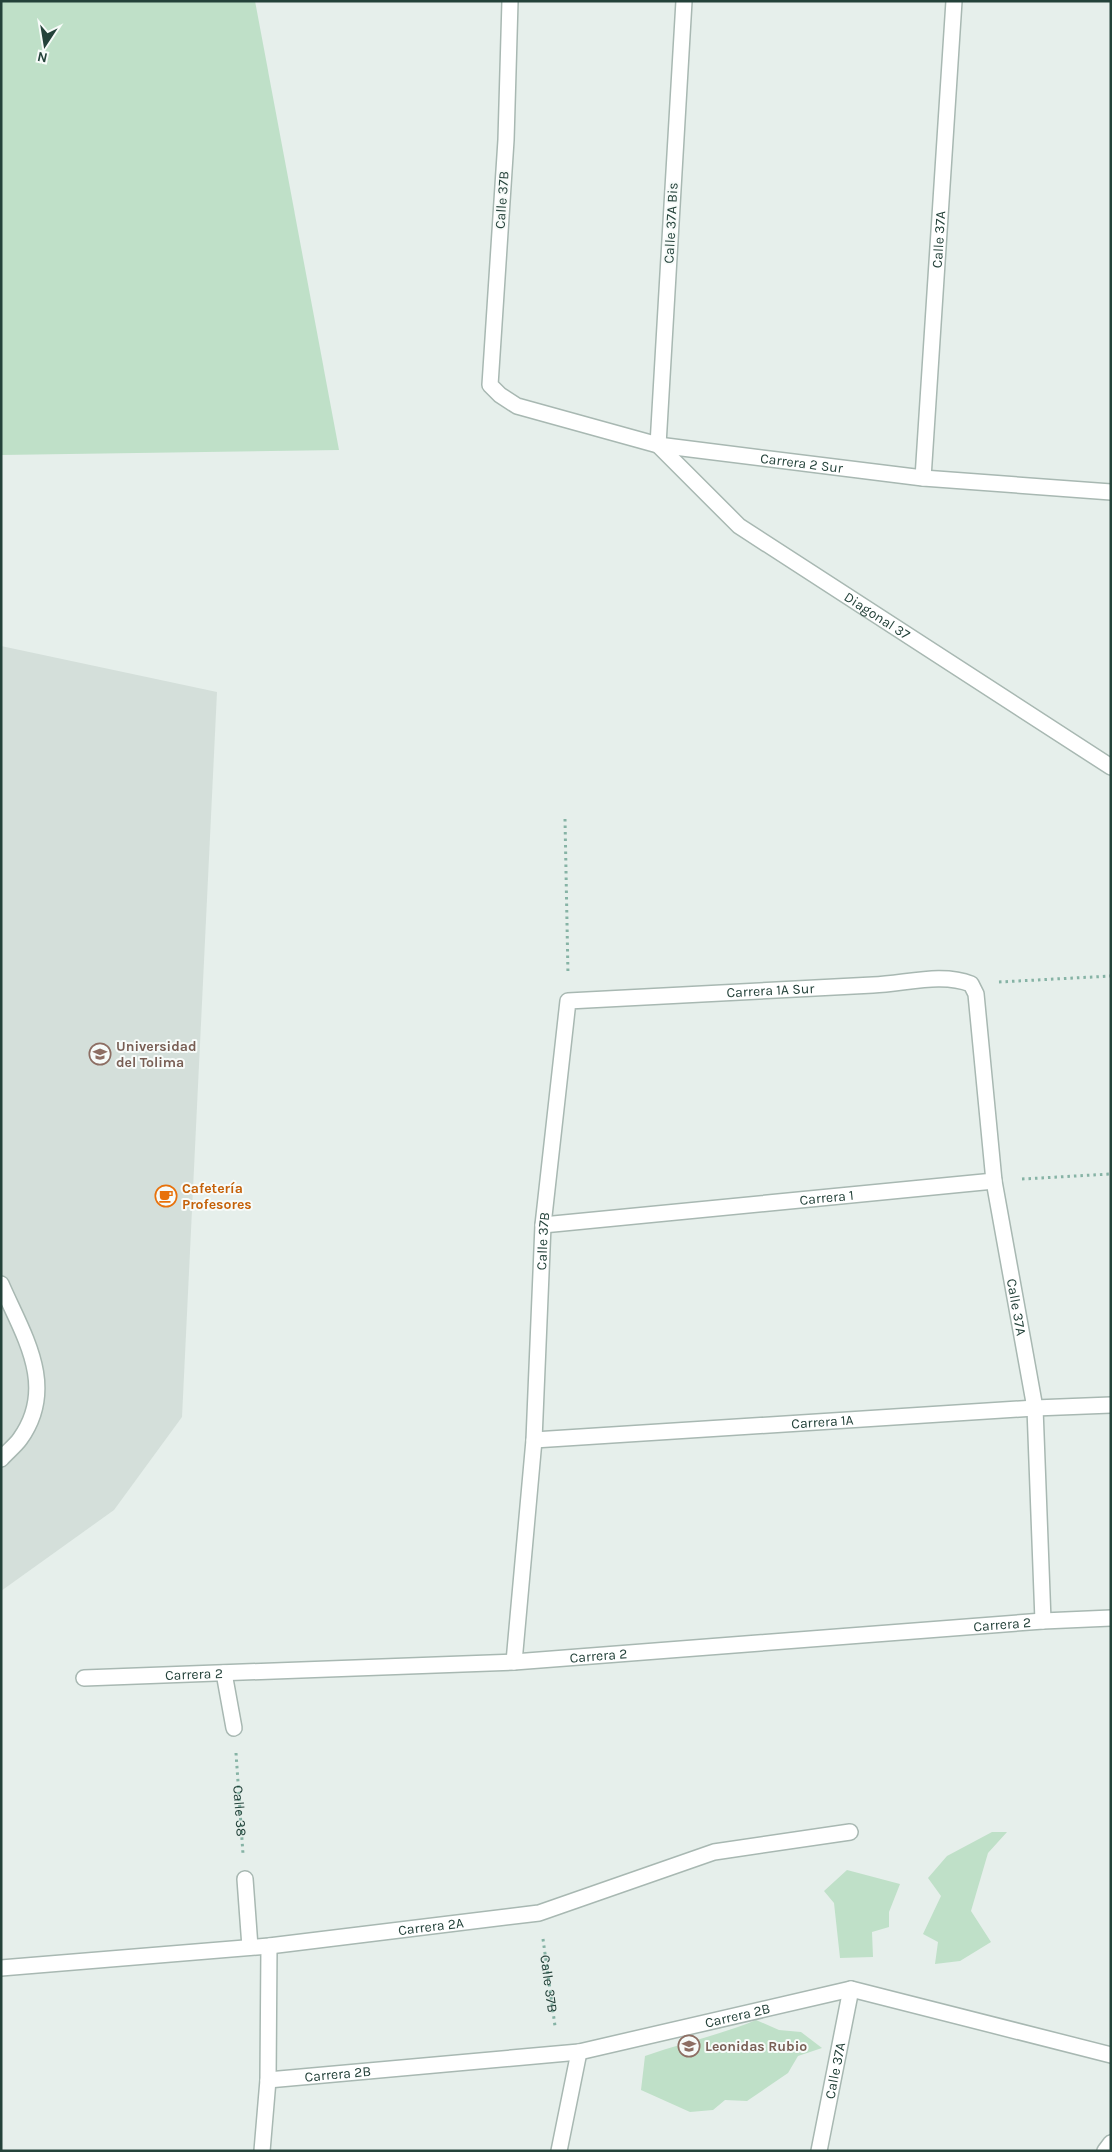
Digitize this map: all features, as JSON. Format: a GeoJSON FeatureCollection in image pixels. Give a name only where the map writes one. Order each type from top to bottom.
{"type":"FeatureCollection","features":[{"type":"Feature","properties":{"kind":"street","name":"Calle 37B"},"geometry":{"type":"LineString","coordinates":[[500,395],[490,384],[506,140],[510,1]]}},
{"type":"Feature","properties":{"kind":"street","name":"Calle 37A Bis"},"geometry":{"type":"LineString","coordinates":[[658,445],[684,1]]}},
{"type":"Feature","properties":{"kind":"street","name":"Calle 37A"},"geometry":{"type":"LineString","coordinates":[[923,478],[954,1]]}},
{"type":"Feature","properties":{"kind":"street","name":"Carrera 2 Sur"},"geometry":{"type":"LineString","coordinates":[[500,395],[517,406],[658,445],[923,478],[1111,492]]}},
{"type":"Feature","properties":{"kind":"street","name":"Diagonal 37"},"geometry":{"type":"LineString","coordinates":[[658,445],[739,526],[1111,767]]}},
{"type":"Feature","properties":{"kind":"street","name":"Carrera 1A Sur"},"geometry":{"type":"LineString","coordinates":[[568,1000],[880,985],[941,978],[958,978],[974,989]]}},
{"type":"Feature","properties":{"kind":"street","name":"Calle 37A"},"geometry":{"type":"LineString","coordinates":[[974,989],[994,1181],[1035,1408],[1043,1622]]}},
{"type":"Feature","properties":{"kind":"street","name":"Calle 37B"},"geometry":{"type":"LineString","coordinates":[[514,1662],[534,1440],[543,1225],[568,1000]]}},
{"type":"Feature","properties":{"kind":"street","name":"Carrera 1"},"geometry":{"type":"LineString","coordinates":[[543,1225],[994,1181]]}},
{"type":"Feature","properties":{"kind":"street"},"geometry":{"type":"LineString","coordinates":[[1,1284],[35,1362],[38,1390],[33,1415],[20,1439],[1,1458]]}},
{"type":"Feature","properties":{"kind":"street","name":"Carrera 1A"},"geometry":{"type":"LineString","coordinates":[[534,1440],[1035,1408],[1111,1405]]}},
{"type":"Feature","properties":{"kind":"street","name":"Carrera 2"},"geometry":{"type":"LineString","coordinates":[[84,1678],[514,1662],[1111,1618]]}},
{"type":"Feature","properties":{"kind":"street"},"geometry":{"type":"LineString","coordinates":[[224,1673],[234,1728]]}},
{"type":"Feature","properties":{"kind":"street","name":"Carrera 2A"},"geometry":{"type":"LineString","coordinates":[[1,1968],[269,1946],[539,1913],[714,1852],[850,1832]]}},
{"type":"Feature","properties":{"kind":"street"},"geometry":{"type":"LineString","coordinates":[[245,1879],[250,1947]]}},
{"type":"Feature","properties":{"kind":"street"},"geometry":{"type":"LineString","coordinates":[[262,2151],[268,2080],[269,1946]]}},
{"type":"Feature","properties":{"kind":"street","name":"Calle 37A"},"geometry":{"type":"LineString","coordinates":[[819,2151],[851,1989]]}},
{"type":"Feature","properties":{"kind":"street","name":"Carrera 2B"},"geometry":{"type":"LineString","coordinates":[[268,2080],[579,2052],[851,1989],[1111,2055]]}},
{"type":"Feature","properties":{"kind":"street"},"geometry":{"type":"LineString","coordinates":[[560,2151],[579,2052]]}},
{"type":"Feature","properties":{"kind":"street"},"geometry":{"type":"LineString","coordinates":[[1105,2151],[1111,2143]]}},
{"type":"Feature","properties":{"kind":"path"},"geometry":{"type":"LineString","coordinates":[[565,819],[568,1000]]}},
{"type":"Feature","properties":{"kind":"path"},"geometry":{"type":"LineString","coordinates":[[974,989],[1111,976]]}},
{"type":"Feature","properties":{"kind":"path"},"geometry":{"type":"LineString","coordinates":[[994,1181],[1111,1174]]}},
{"type":"Feature","properties":{"kind":"path","name":"Calle 38"},"geometry":{"type":"LineString","coordinates":[[234,1728],[245,1879]]}},
{"type":"Feature","properties":{"kind":"path","name":"Calle 37B"},"geometry":{"type":"LineString","coordinates":[[539,1913],[559,2054]]}},
{"type":"Feature","properties":{"kind":"shaded area","name":"Universidad del Tolima"},"geometry":{"type":"Polygon","coordinates":[[[1,646],[217,692],[182,1417],[114,1510],[1,1591],[1,646]]]}},
{"type":"Feature","properties":{"kind":"green space"},"geometry":{"type":"Polygon","coordinates":[[[1,1],[255,1],[339,450],[1,455],[1,1]]]}},
{"type":"Feature","properties":{"kind":"green space"},"geometry":{"type":"Polygon","coordinates":[[[992,1832],[1007,1832],[988,1853],[971,1911],[991,1942],[960,1961],[935,1964],[938,1942],[923,1934],[941,1896],[928,1878],[947,1856],[992,1832]]]}},
{"type":"Feature","properties":{"kind":"green space"},"geometry":{"type":"Polygon","coordinates":[[[847,1870],[900,1884],[889,1912],[889,1927],[872,1932],[873,1957],[840,1958],[834,1903],[824,1891],[847,1870]]]}},
{"type":"Feature","properties":{"kind":"green space"},"geometry":{"type":"Polygon","coordinates":[[[756,2020],[779,2030],[801,2032],[822,2048],[798,2056],[788,2073],[747,2101],[725,2100],[713,2110],[690,2112],[641,2090],[645,2056],[756,2020]]]}},
{"type":"Feature","properties":{"kind":"place","name":"Universidad del Tolima"},"geometry":{"type":"Point","coordinates":[100,1054]}},
{"type":"Feature","properties":{"kind":"place","name":"Cafetería Profesores"},"geometry":{"type":"Point","coordinates":[166,1196]}},
{"type":"Feature","properties":{"kind":"place","name":"Leonidas Rubio"},"geometry":{"type":"Point","coordinates":[689,2046]}}]}
